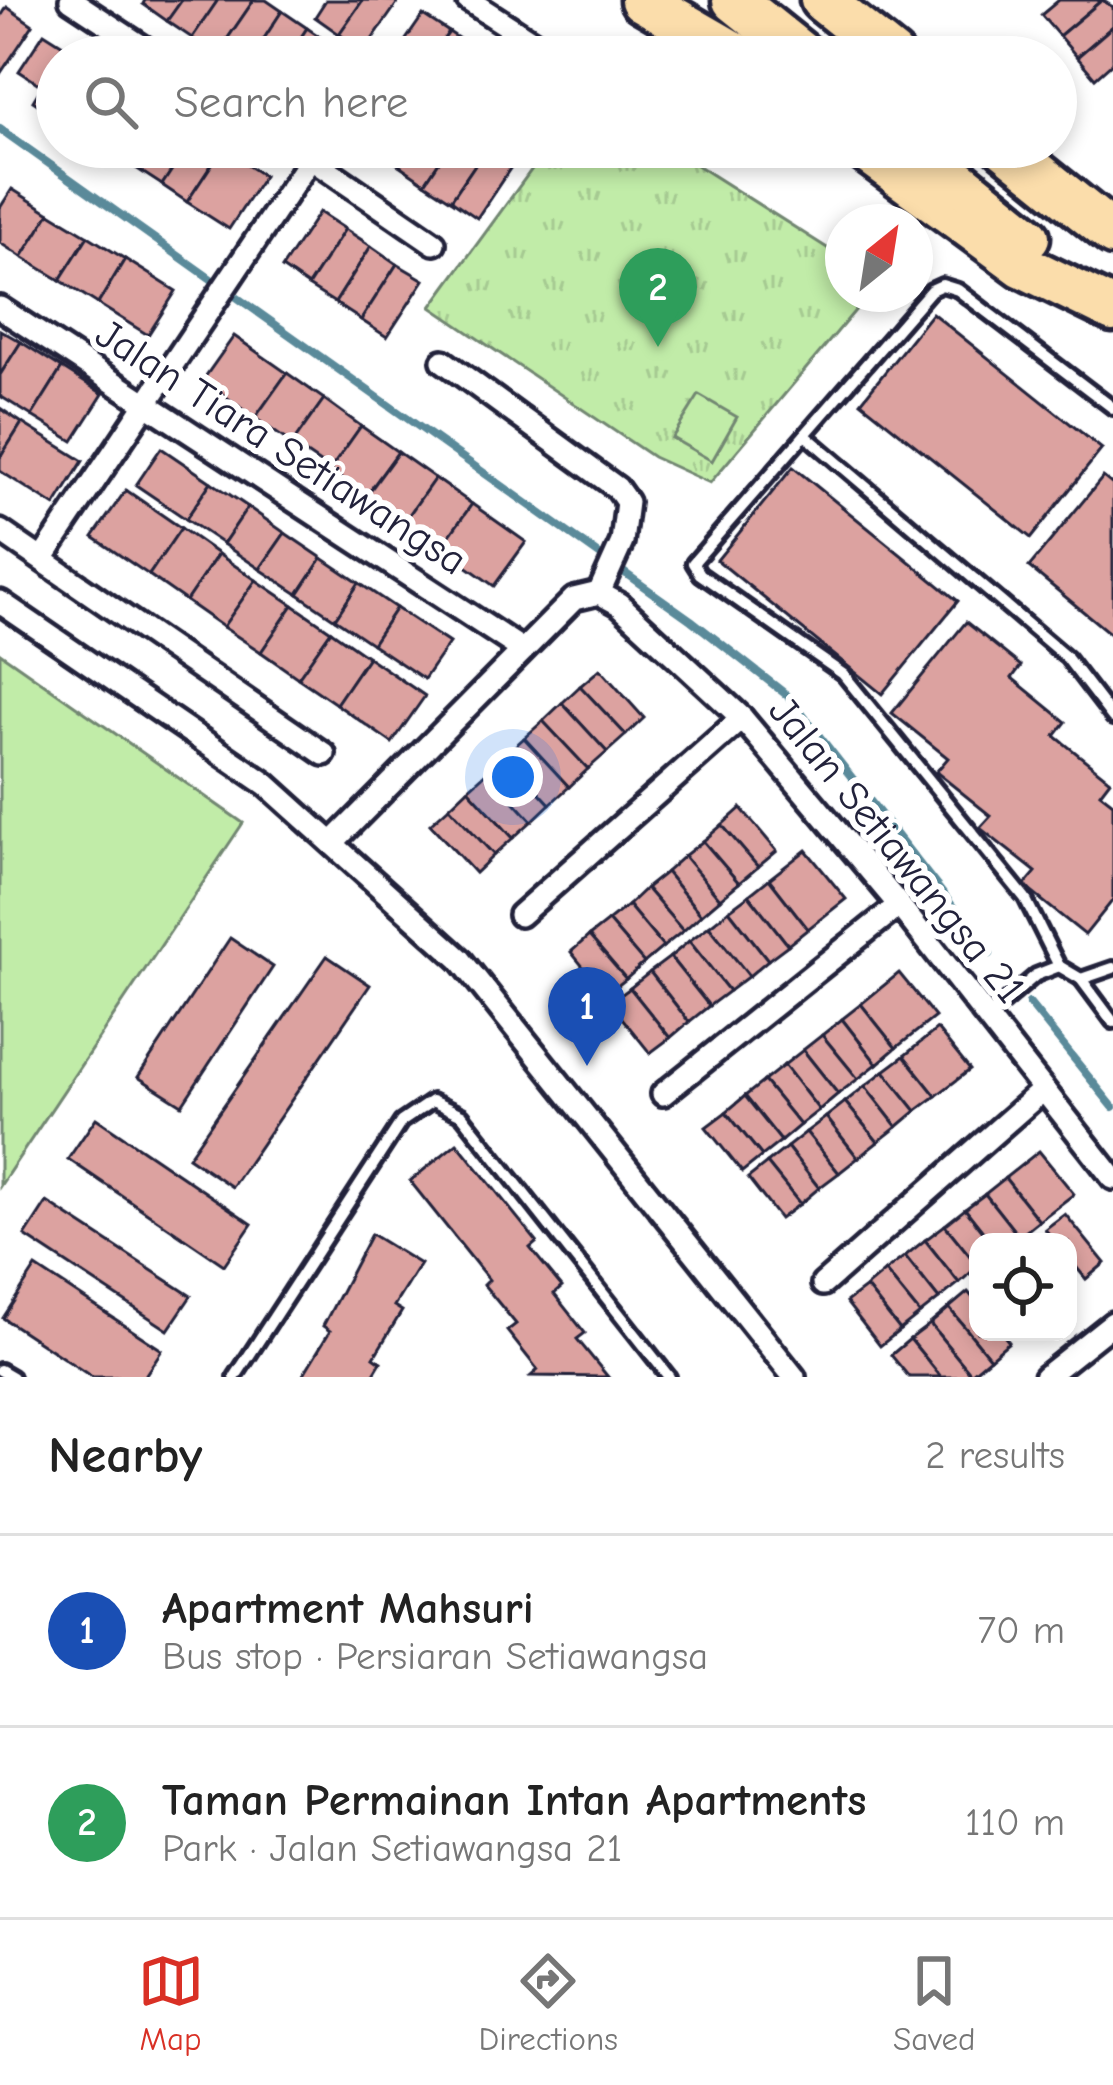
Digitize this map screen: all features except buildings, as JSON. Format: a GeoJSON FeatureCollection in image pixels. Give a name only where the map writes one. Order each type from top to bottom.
{"type":"FeatureCollection","features":[{"type":"Feature","properties":{"kind":"highway"},"geometry":{"type":"LineString","coordinates":[[642,0],[704,36]]}},
{"type":"Feature","properties":{"kind":"highway"},"geometry":{"type":"LineString","coordinates":[[662,0],[711,36]]}},
{"type":"Feature","properties":{"kind":"highway"},"geometry":{"type":"LineString","coordinates":[[734,0],[779,36]]}},
{"type":"Feature","properties":{"kind":"highway"},"geometry":{"type":"LineString","coordinates":[[822,0],[867,36]]}},
{"type":"Feature","properties":{"kind":"highway"},"geometry":{"type":"LineString","coordinates":[[863,0],[903,36]]}},
{"type":"Feature","properties":{"kind":"highway"},"geometry":{"type":"LineString","coordinates":[[890,168],[1023,266],[1113,308]]}},
{"type":"Feature","properties":{"kind":"highway"},"geometry":{"type":"LineString","coordinates":[[943,168],[1113,308]]}},
{"type":"Feature","properties":{"kind":"highway"},"geometry":{"type":"LineString","coordinates":[[1032,168],[1113,231]]}},
{"type":"Feature","properties":{"kind":"highway"},"geometry":{"type":"LineString","coordinates":[[1046,168],[1113,231]]}},
{"type":"Feature","properties":{"kind":"street"},"geometry":{"type":"LineString","coordinates":[[71,0],[126,36]]}},
{"type":"Feature","properties":{"kind":"street"},"geometry":{"type":"LineString","coordinates":[[468,0],[524,36]]}},
{"type":"Feature","properties":{"kind":"street"},"geometry":{"type":"LineString","coordinates":[[42,559],[245,256],[293,168]]}},
{"type":"Feature","properties":{"kind":"street"},"geometry":{"type":"LineString","coordinates":[[325,168],[434,243]]}},
{"type":"Feature","properties":{"kind":"street","name":"Jalan Tiara Setiawangsa"},"geometry":{"type":"LineString","coordinates":[[0,308],[521,649]]}},
{"type":"Feature","properties":{"kind":"street"},"geometry":{"type":"LineString","coordinates":[[332,843],[574,598],[603,584],[628,518],[617,488],[443,361]]}},
{"type":"Feature","properties":{"kind":"street"},"geometry":{"type":"LineString","coordinates":[[0,531],[325,754]]}},
{"type":"Feature","properties":{"kind":"street","name":"Jalan Setiawangsa 21"},"geometry":{"type":"LineString","coordinates":[[603,584],[742,718],[899,905],[995,1010],[1043,1090],[1113,1178]]}},
{"type":"Feature","properties":{"kind":"street"},"geometry":{"type":"LineString","coordinates":[[0,602],[192,729],[332,843],[460,959],[794,1377]]}},
{"type":"Feature","properties":{"kind":"street"},"geometry":{"type":"LineString","coordinates":[[520,915],[742,718]]}},
{"type":"Feature","properties":{"kind":"street"},"geometry":{"type":"LineString","coordinates":[[663,1094],[899,905]]}},
{"type":"Feature","properties":{"kind":"street"},"geometry":{"type":"LineString","coordinates":[[824,1285],[1043,1090]]}},
{"type":"Feature","properties":{"kind":"street"},"geometry":{"type":"LineString","coordinates":[[1046,1377],[1113,1323]]}},
{"type":"Feature","properties":{"kind":"lane"},"geometry":{"type":"LineString","coordinates":[[1113,408],[958,290],[942,286],[931,290],[693,563],[700,574],[842,674],[1025,898],[1059,966],[1082,979],[1113,1022]]}},
{"type":"Feature","properties":{"kind":"lane"},"geometry":{"type":"LineString","coordinates":[[805,435],[1067,658],[1113,718]]}},
{"type":"Feature","properties":{"kind":"lane"},"geometry":{"type":"LineString","coordinates":[[995,1010],[1059,966]]}},
{"type":"Feature","properties":{"kind":"lane"},"geometry":{"type":"LineString","coordinates":[[1082,979],[1113,968]]}},
{"type":"Feature","properties":{"kind":"lane"},"geometry":{"type":"LineString","coordinates":[[235,1377],[401,1122],[432,1101],[462,1115],[670,1377]]}},
{"type":"Feature","properties":{"kind":"lane"},"geometry":{"type":"LineString","coordinates":[[0,1370],[12,1377]]}},
{"type":"Feature","properties":{"kind":"green space"},"geometry":{"type":"Polygon","coordinates":[[[533,168],[701,168],[825,247],[825,312],[854,312],[710,483],[653,457],[431,307],[533,168]]]}},
{"type":"Feature","properties":{"kind":"green space"},"geometry":{"type":"Polygon","coordinates":[[[699,395],[737,417],[712,461],[672,438],[699,395]]]}},
{"type":"Feature","properties":{"kind":"green space"},"geometry":{"type":"Polygon","coordinates":[[[0,653],[243,823],[0,1186],[0,653]]]}},
{"type":"Feature","properties":{"kind":"waterway"},"geometry":{"type":"LineString","coordinates":[[0,129],[36,155]]}},
{"type":"Feature","properties":{"kind":"waterway"},"geometry":{"type":"LineString","coordinates":[[55,168],[691,620],[788,696],[990,954]]}},
{"type":"Feature","properties":{"kind":"waterway"},"geometry":{"type":"LineString","coordinates":[[1029,1003],[1113,1107]]}},
{"type":"Feature","properties":{"kind":"place","name":"Taman Permainan Intan Apartments"},"geometry":{"type":"Point","coordinates":[658,347]}},
{"type":"Feature","properties":{"kind":"place","name":"Apartment Mahsuri"},"geometry":{"type":"Point","coordinates":[587,1066]}}]}
